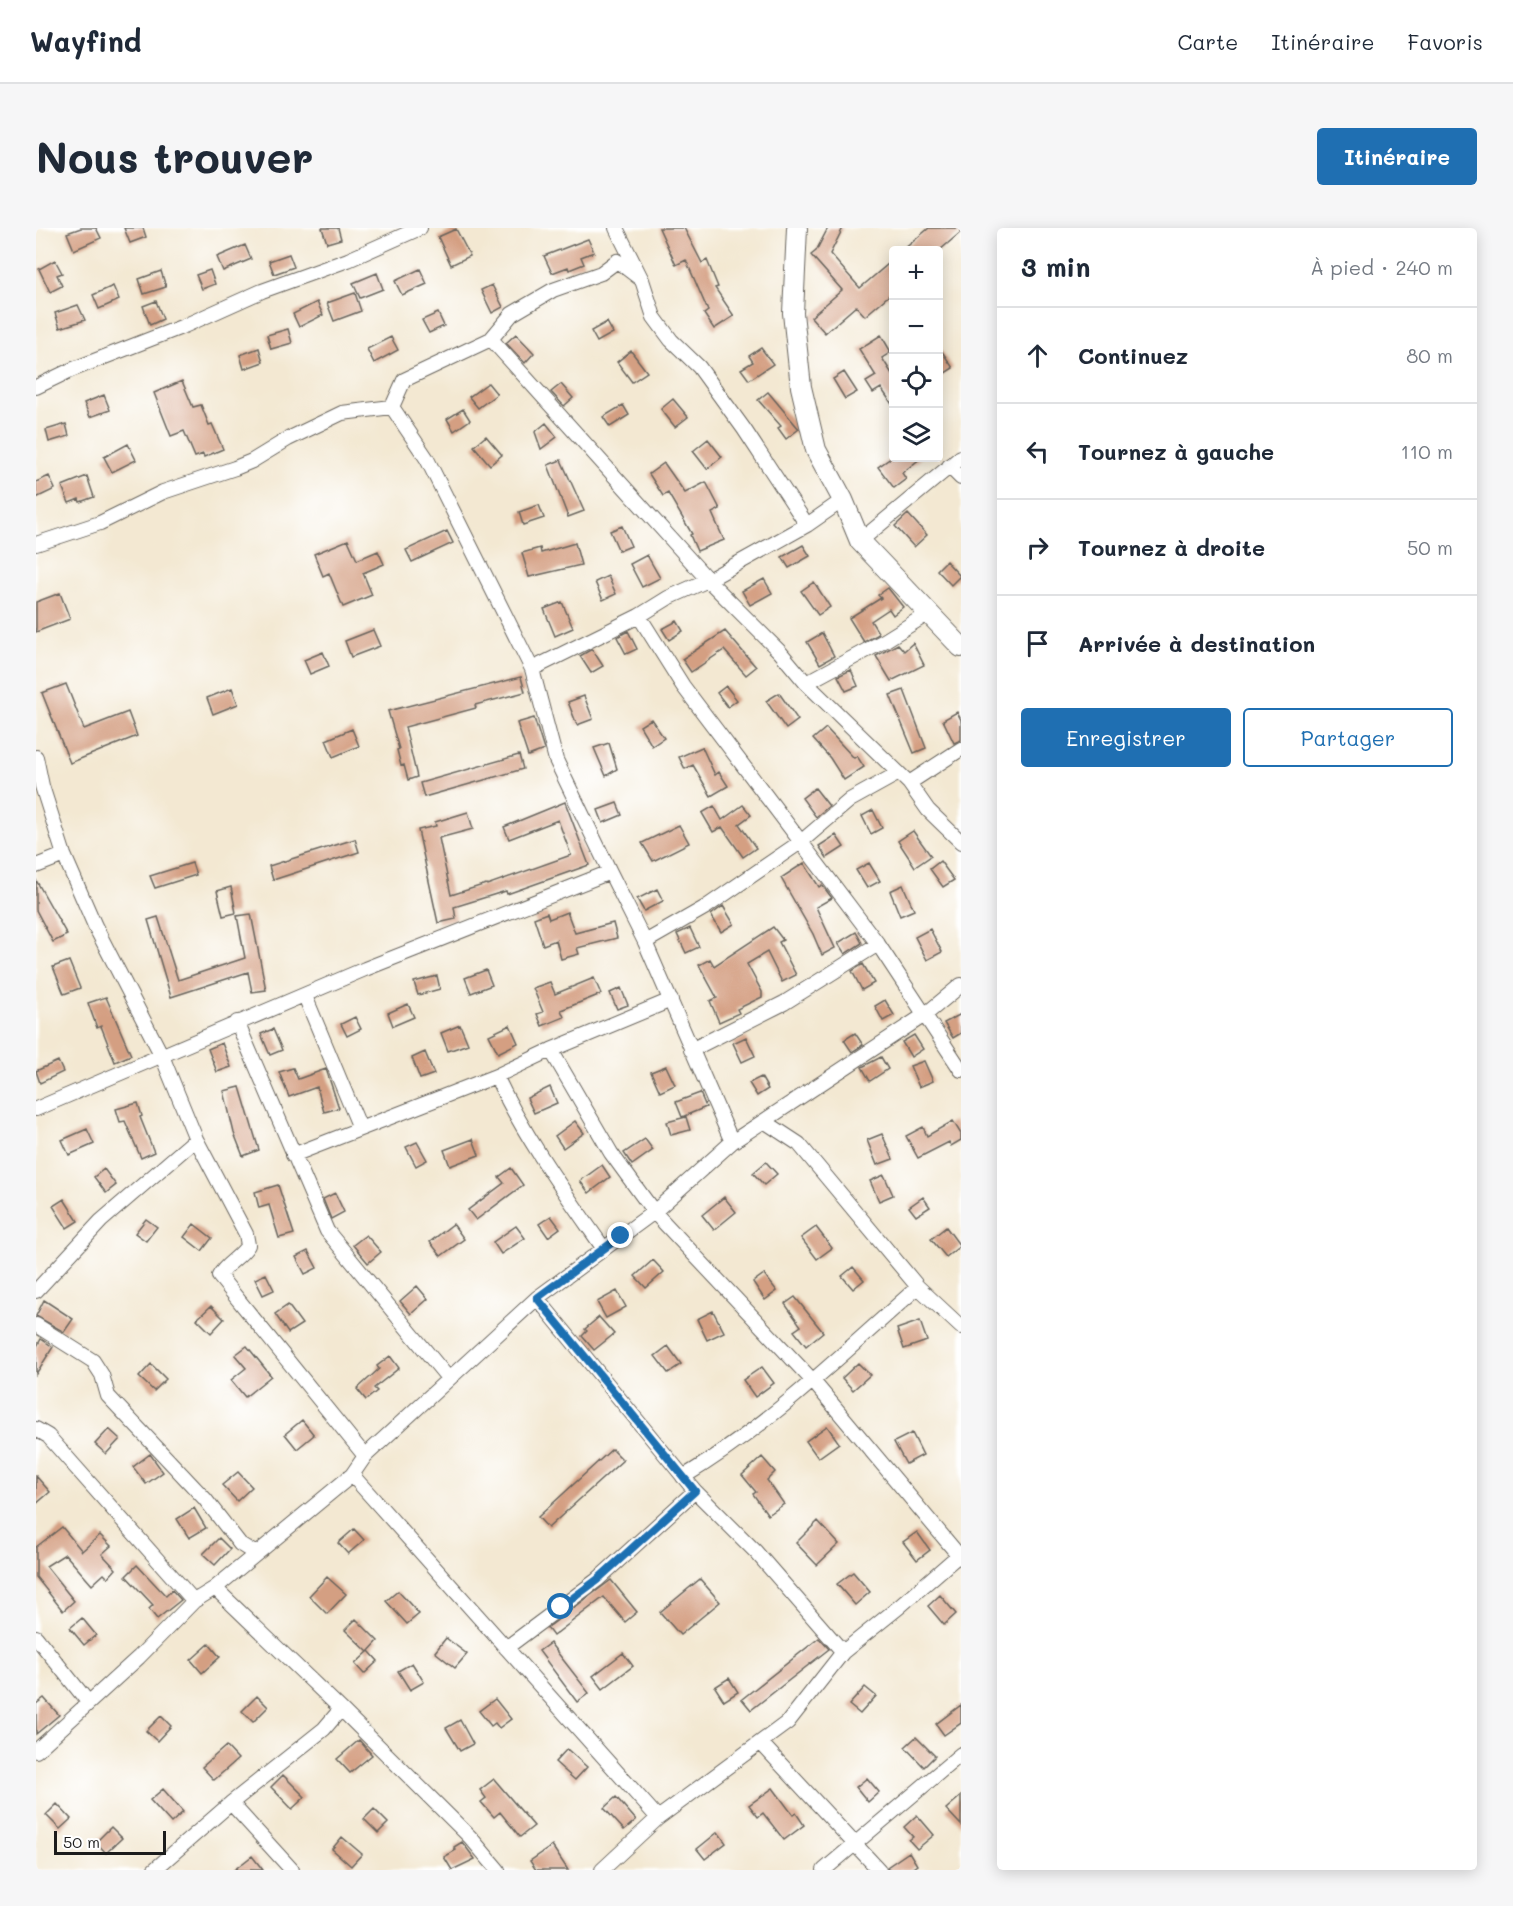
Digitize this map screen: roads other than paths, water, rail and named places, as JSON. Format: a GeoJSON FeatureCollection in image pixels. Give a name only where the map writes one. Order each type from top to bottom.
{"type":"FeatureCollection","features":[{"type":"Feature","properties":{"kind":"street"},"geometry":{"type":"LineString","coordinates":[[36,387],[71,370],[184,326],[262,291],[348,260],[420,228]]}},
{"type":"Feature","properties":{"kind":"street"},"geometry":{"type":"LineString","coordinates":[[616,228],[642,280],[654,317],[671,340],[699,367],[744,429],[807,525]]}},
{"type":"Feature","properties":{"kind":"street"},"geometry":{"type":"LineString","coordinates":[[797,228],[793,313],[801,387],[816,450],[843,500],[860,541],[961,647]]}},
{"type":"Feature","properties":{"kind":"street"},"geometry":{"type":"LineString","coordinates":[[392,407],[404,380],[490,339],[512,314],[553,290],[601,273],[617,261],[642,280]]}},
{"type":"Feature","properties":{"kind":"street"},"geometry":{"type":"LineString","coordinates":[[490,339],[708,580],[780,652],[806,683],[897,774],[909,783],[928,810],[961,842]]}},
{"type":"Feature","properties":{"kind":"street"},"geometry":{"type":"LineString","coordinates":[[36,544],[100,523],[163,492],[243,465],[288,439],[342,413],[392,407]]}},
{"type":"Feature","properties":{"kind":"street"},"geometry":{"type":"LineString","coordinates":[[392,407],[427,459],[532,669],[556,760],[645,942],[732,1142]]}},
{"type":"Feature","properties":{"kind":"street"},"geometry":{"type":"LineString","coordinates":[[860,541],[961,457]]}},
{"type":"Feature","properties":{"kind":"street"},"geometry":{"type":"LineString","coordinates":[[950,466],[961,478]]}},
{"type":"Feature","properties":{"kind":"street"},"geometry":{"type":"LineString","coordinates":[[532,669],[639,616],[668,598],[708,580],[807,525],[843,500]]}},
{"type":"Feature","properties":{"kind":"street"},"geometry":{"type":"LineString","coordinates":[[806,683],[884,641],[928,613]]}},
{"type":"Feature","properties":{"kind":"street"},"geometry":{"type":"LineString","coordinates":[[639,616],[682,686],[878,944],[961,1070]]}},
{"type":"Feature","properties":{"kind":"street"},"geometry":{"type":"LineString","coordinates":[[909,783],[961,749]]}},
{"type":"Feature","properties":{"kind":"street"},"geometry":{"type":"LineString","coordinates":[[36,757],[42,786],[64,855],[95,926],[162,1056],[196,1139],[246,1234],[248,1245],[243,1253],[222,1270],[219,1276],[365,1456]]}},
{"type":"Feature","properties":{"kind":"street"},"geometry":{"type":"LineString","coordinates":[[645,942],[706,907],[802,841],[850,800],[897,774]]}},
{"type":"Feature","properties":{"kind":"street"},"geometry":{"type":"LineString","coordinates":[[36,866],[64,855]]}},
{"type":"Feature","properties":{"kind":"street"},"geometry":{"type":"LineString","coordinates":[[36,1109],[364,969],[610,872]]}},
{"type":"Feature","properties":{"kind":"street"},"geometry":{"type":"LineString","coordinates":[[692,1050],[784,1003],[878,944]]}},
{"type":"Feature","properties":{"kind":"street"},"geometry":{"type":"LineString","coordinates":[[36,1751],[139,1657],[194,1601],[215,1588],[352,1475],[365,1456],[537,1298],[654,1212],[732,1142],[926,1014],[961,985]]}},
{"type":"Feature","properties":{"kind":"street"},"geometry":{"type":"LineString","coordinates":[[305,996],[360,1128]]}},
{"type":"Feature","properties":{"kind":"street"},"geometry":{"type":"LineString","coordinates":[[293,1155],[496,1076],[551,1050],[671,1000]]}},
{"type":"Feature","properties":{"kind":"street"},"geometry":{"type":"LineString","coordinates":[[237,1022],[327,1231],[448,1378]]}},
{"type":"Feature","properties":{"kind":"street"},"geometry":{"type":"LineString","coordinates":[[551,1050],[611,1153],[654,1212],[812,1380],[960,1555],[843,1652],[788,1722],[658,1818],[602,1870]]}},
{"type":"Feature","properties":{"kind":"street"},"geometry":{"type":"LineString","coordinates":[[496,1076],[513,1113],[604,1249]]}},
{"type":"Feature","properties":{"kind":"street"},"geometry":{"type":"LineString","coordinates":[[764,1121],[799,1144],[918,1287],[961,1327]]}},
{"type":"Feature","properties":{"kind":"street"},"geometry":{"type":"LineString","coordinates":[[38,1284],[101,1221],[196,1139]]}},
{"type":"Feature","properties":{"kind":"street"},"geometry":{"type":"LineString","coordinates":[[683,1477],[722,1454],[812,1380],[918,1287]]}},
{"type":"Feature","properties":{"kind":"street"},"geometry":{"type":"LineString","coordinates":[[537,1298],[695,1491],[756,1552],[843,1652]]}},
{"type":"Feature","properties":{"kind":"street"},"geometry":{"type":"LineString","coordinates":[[36,1325],[93,1362],[102,1375],[108,1395],[206,1499],[240,1544],[256,1554]]}},
{"type":"Feature","properties":{"kind":"street"},"geometry":{"type":"LineString","coordinates":[[36,1429],[48,1436],[194,1601]]}},
{"type":"Feature","properties":{"kind":"street"},"geometry":{"type":"LineString","coordinates":[[352,1475],[658,1818]]}},
{"type":"Feature","properties":{"kind":"street"},"geometry":{"type":"LineString","coordinates":[[506,1648],[597,1580],[695,1491]]}},
{"type":"Feature","properties":{"kind":"street"},"geometry":{"type":"LineString","coordinates":[[215,1588],[470,1837],[498,1870]]}},
{"type":"Feature","properties":{"kind":"street"},"geometry":{"type":"LineString","coordinates":[[36,1636],[88,1702]]}},
{"type":"Feature","properties":{"kind":"street"},"geometry":{"type":"LineString","coordinates":[[154,1870],[231,1803],[324,1730],[341,1709]]}},
{"type":"Feature","properties":{"kind":"street"},"geometry":{"type":"LineString","coordinates":[[761,1743],[879,1870]]}},
{"type":"Feature","properties":{"kind":"street"},"geometry":{"type":"LineString","coordinates":[[824,1870],[961,1754]]}},
{"type":"Feature","properties":{"kind":"street"},"geometry":{"type":"LineString","coordinates":[[231,1803],[292,1870]]}}]}
